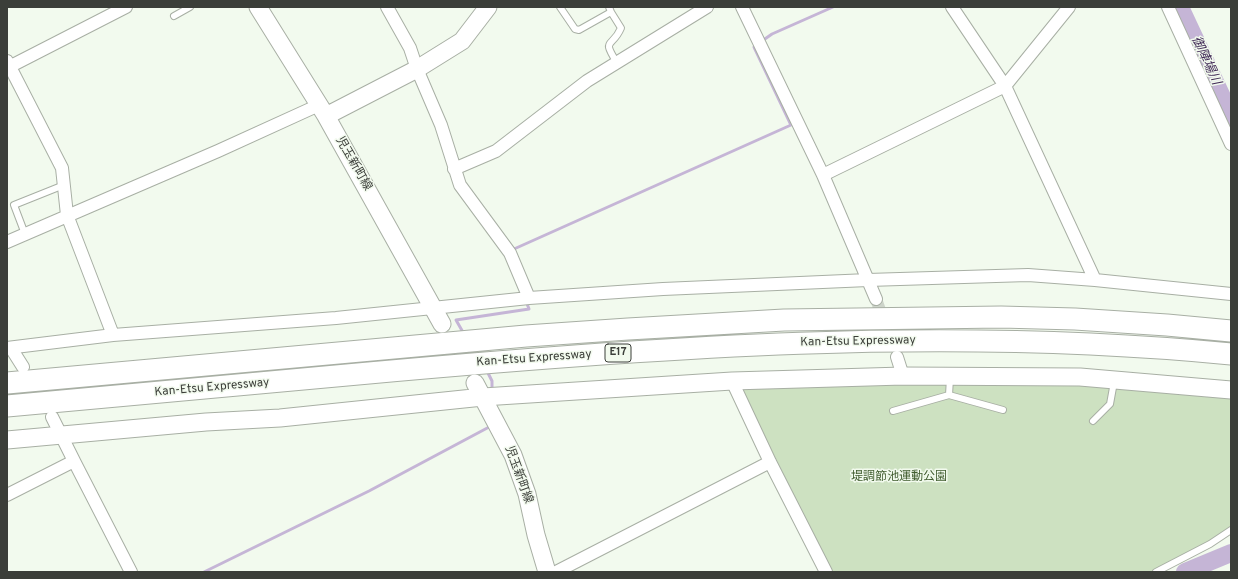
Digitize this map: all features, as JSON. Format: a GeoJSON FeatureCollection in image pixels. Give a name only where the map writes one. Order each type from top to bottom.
{"type":"FeatureCollection","features":[{"type":"Feature","properties":{"kind":"highway","name":"Kan-Etsu Expressway"},"geometry":{"type":"LineString","coordinates":[[7,383],[518,337],[784,320],[928,318],[1075,319],[1231,330]]}},
{"type":"Feature","properties":{"kind":"highway","name":"Kan-Etsu Expressway"},"geometry":{"type":"LineString","coordinates":[[7,406],[529,359],[787,343],[1005,340],[1160,347],[1231,354]]}},
{"type":"Feature","properties":{"kind":"street"},"geometry":{"type":"LineString","coordinates":[[113,335],[67,215],[62,168],[8,65],[126,7]]}},
{"type":"Feature","properties":{"kind":"street","name":"児玉新町線"},"geometry":{"type":"LineString","coordinates":[[258,7],[322,111],[442,324]]}},
{"type":"Feature","properties":{"kind":"street"},"geometry":{"type":"LineString","coordinates":[[387,7],[410,48],[417,69],[441,125],[460,186],[510,253],[529,298]]}},
{"type":"Feature","properties":{"kind":"street"},"geometry":{"type":"LineString","coordinates":[[7,242],[218,151],[322,111],[417,69],[462,41],[488,7]]}},
{"type":"Feature","properties":{"kind":"street"},"geometry":{"type":"LineString","coordinates":[[454,169],[496,151],[587,81],[707,7]]}},
{"type":"Feature","properties":{"kind":"street"},"geometry":{"type":"LineString","coordinates":[[742,7],[823,175],[876,299]]}},
{"type":"Feature","properties":{"kind":"street"},"geometry":{"type":"LineString","coordinates":[[952,7],[1005,86],[1096,280]]}},
{"type":"Feature","properties":{"kind":"street"},"geometry":{"type":"LineString","coordinates":[[823,175],[1005,86],[1069,7]]}},
{"type":"Feature","properties":{"kind":"street"},"geometry":{"type":"LineString","coordinates":[[1168,7],[1231,144]]}},
{"type":"Feature","properties":{"kind":"street"},"geometry":{"type":"LineString","coordinates":[[23,367],[9,348],[113,335],[328,318],[529,298],[663,289],[1028,275],[1096,280],[1231,294]]}},
{"type":"Feature","properties":{"kind":"street"},"geometry":{"type":"LineString","coordinates":[[897,357],[902,376]]}},
{"type":"Feature","properties":{"kind":"street"},"geometry":{"type":"LineString","coordinates":[[7,440],[206,422],[280,418],[479,390],[732,381],[950,376],[1080,377],[1231,390]]}},
{"type":"Feature","properties":{"kind":"street"},"geometry":{"type":"LineString","coordinates":[[732,381],[770,462],[826,572]]}},
{"type":"Feature","properties":{"kind":"street","name":"児玉新町線"},"geometry":{"type":"LineString","coordinates":[[479,390],[513,455],[527,494],[536,535],[547,572]]}},
{"type":"Feature","properties":{"kind":"street"},"geometry":{"type":"LineString","coordinates":[[52,417],[131,572]]}},
{"type":"Feature","properties":{"kind":"street"},"geometry":{"type":"LineString","coordinates":[[7,495],[74,461]]}},
{"type":"Feature","properties":{"kind":"street"},"geometry":{"type":"LineString","coordinates":[[556,572],[770,462]]}},
{"type":"Feature","properties":{"kind":"lane"},"geometry":{"type":"LineString","coordinates":[[174,16],[190,7]]}},
{"type":"Feature","properties":{"kind":"lane"},"geometry":{"type":"LineString","coordinates":[[560,7],[575,29],[580,30],[610,10],[621,28],[619,33],[609,44],[608,49],[617,63]]}},
{"type":"Feature","properties":{"kind":"lane"},"geometry":{"type":"LineString","coordinates":[[24,234],[14,205],[64,185]]}},
{"type":"Feature","properties":{"kind":"lane"},"geometry":{"type":"LineString","coordinates":[[949,396],[950,376]]}},
{"type":"Feature","properties":{"kind":"lane"},"geometry":{"type":"LineString","coordinates":[[1093,421],[1110,404],[1114,380]]}},
{"type":"Feature","properties":{"kind":"lane"},"geometry":{"type":"LineString","coordinates":[[893,411],[949,396],[1003,410]]}},
{"type":"Feature","properties":{"kind":"lane"},"geometry":{"type":"LineString","coordinates":[[1156,572],[1210,544],[1231,530]]}},
{"type":"Feature","properties":{"kind":"green space","name":"堤調節池運動公園"},"geometry":{"type":"Polygon","coordinates":[[[906,382],[1093,385],[1231,396],[1231,528],[1208,543],[1152,572],[832,572],[738,384],[906,382]]]}},
{"type":"Feature","properties":{"kind":"waterway"},"geometry":{"type":"LineString","coordinates":[[762,41],[772,34],[833,7]]}},
{"type":"Feature","properties":{"kind":"waterway","name":"御陣場川"},"geometry":{"type":"LineString","coordinates":[[1180,7],[1231,116]]}},
{"type":"Feature","properties":{"kind":"waterway"},"geometry":{"type":"LineString","coordinates":[[514,252],[514,249],[791,125],[754,47],[757,44]]}},
{"type":"Feature","properties":{"kind":"waterway"},"geometry":{"type":"LineString","coordinates":[[464,334],[456,320],[529,309],[526,301]]}},
{"type":"Feature","properties":{"kind":"waterway"},"geometry":{"type":"LineString","coordinates":[[487,371],[492,381],[492,392]]}},
{"type":"Feature","properties":{"kind":"waterway"},"geometry":{"type":"LineString","coordinates":[[204,572],[369,491],[491,426]]}},
{"type":"Feature","properties":{"kind":"waterway","name":"御陣場川"},"geometry":{"type":"LineString","coordinates":[[1185,572],[1231,553]]}},
{"type":"Feature","properties":{"kind":"tunnel"},"geometry":{"type":"LineString","coordinates":[[876,299],[893,347]]}}]}
